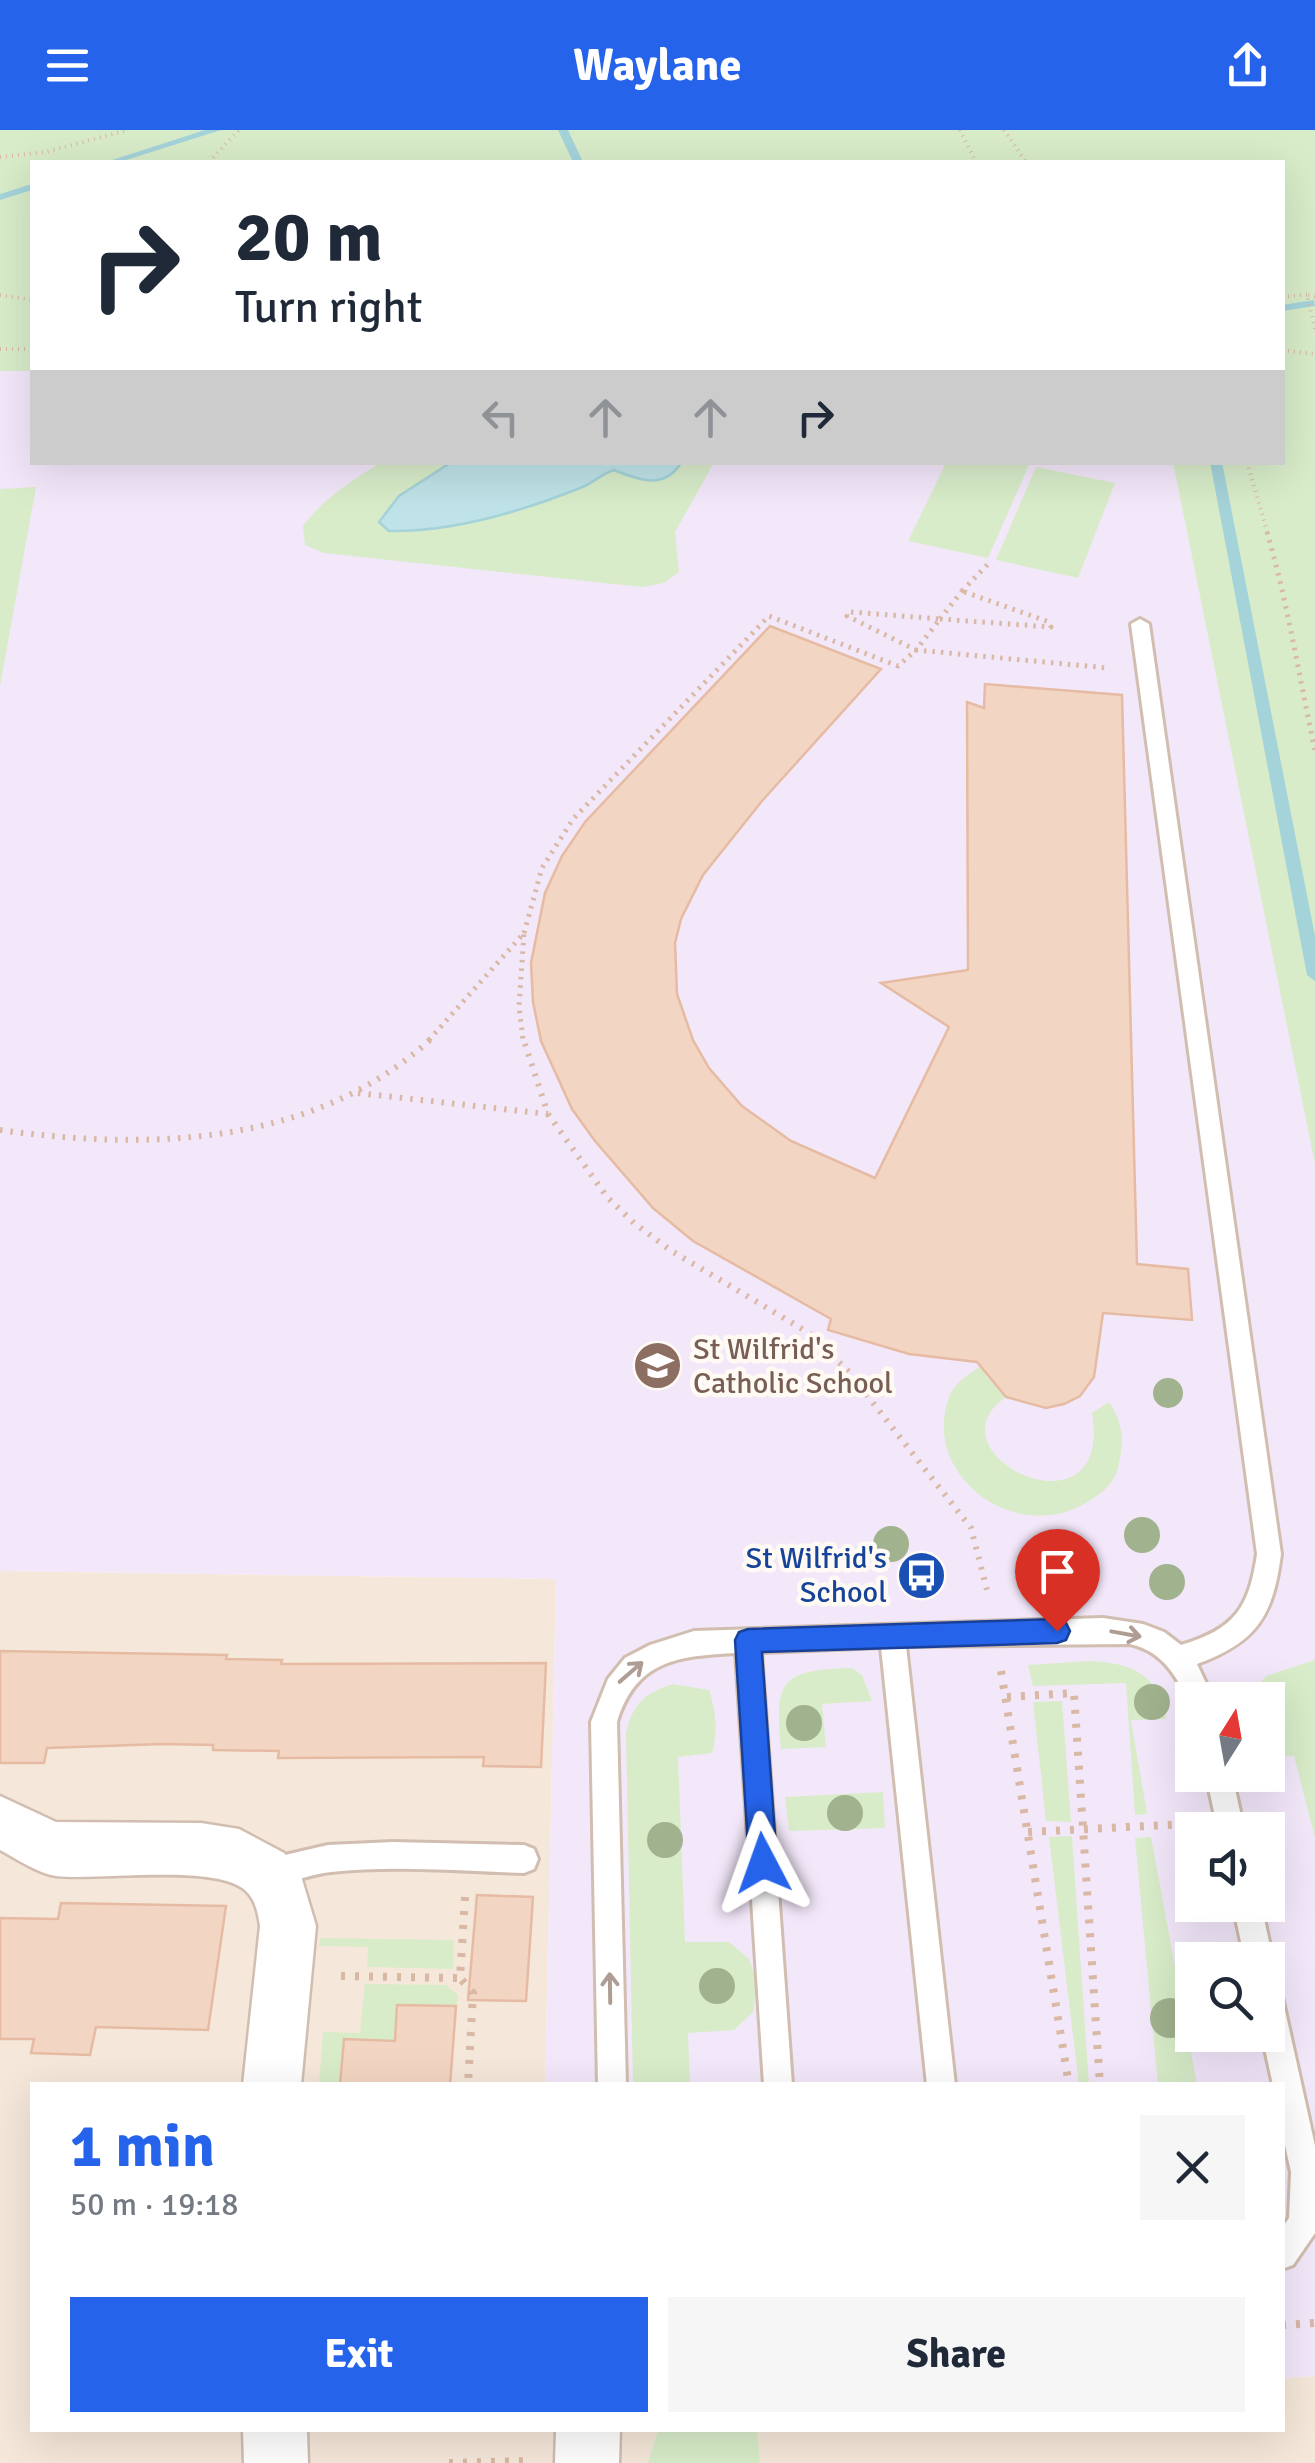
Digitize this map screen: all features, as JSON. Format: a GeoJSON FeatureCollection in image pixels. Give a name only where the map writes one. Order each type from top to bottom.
{"type":"FeatureCollection","features":[{"type":"Feature","properties":{"kind":"street"},"geometry":{"type":"LineString","coordinates":[[0,1822],[53,1849],[201,1850],[238,1856],[265,1872],[282,1895],[288,1926],[272,2082]]}},
{"type":"Feature","properties":{"kind":"street"},"geometry":{"type":"LineString","coordinates":[[275,2432],[276,2463]]}},
{"type":"Feature","properties":{"kind":"lane"},"geometry":{"type":"LineString","coordinates":[[1140,624],[1269,1554],[1266,1589],[1248,1623],[1218,1648],[1176,1658]]}},
{"type":"Feature","properties":{"kind":"lane"},"geometry":{"type":"LineString","coordinates":[[612,2082],[604,1722],[612,1692],[626,1670],[658,1652],[694,1643],[994,1631],[1120,1631],[1156,1640],[1194,1682]]}},
{"type":"Feature","properties":{"kind":"lane"},"geometry":{"type":"LineString","coordinates":[[892,1634],[941,2082]]}},
{"type":"Feature","properties":{"kind":"lane"},"geometry":{"type":"LineString","coordinates":[[748,1640],[778,2082]]}},
{"type":"Feature","properties":{"kind":"lane"},"geometry":{"type":"LineString","coordinates":[[265,1872],[300,1860],[338,1856],[524,1859]]}},
{"type":"Feature","properties":{"kind":"lane"},"geometry":{"type":"LineString","coordinates":[[1280,2052],[1306,2172],[1304,2222],[1285,2250]]}},
{"type":"Feature","properties":{"kind":"path"},"geometry":{"type":"LineString","coordinates":[[0,157],[46,152],[128,130]]}},
{"type":"Feature","properties":{"kind":"path"},"geometry":{"type":"LineString","coordinates":[[211,160],[239,130]]}},
{"type":"Feature","properties":{"kind":"path"},"geometry":{"type":"LineString","coordinates":[[960,130],[975,160]]}},
{"type":"Feature","properties":{"kind":"path"},"geometry":{"type":"LineString","coordinates":[[1004,130],[1025,160]]}},
{"type":"Feature","properties":{"kind":"path"},"geometry":{"type":"LineString","coordinates":[[0,294],[30,300]]}},
{"type":"Feature","properties":{"kind":"path"},"geometry":{"type":"LineString","coordinates":[[1307,294],[1315,328]]}},
{"type":"Feature","properties":{"kind":"path"},"geometry":{"type":"LineString","coordinates":[[1285,297],[1315,295]]}},
{"type":"Feature","properties":{"kind":"path"},"geometry":{"type":"LineString","coordinates":[[0,349],[30,350]]}},
{"type":"Feature","properties":{"kind":"path"},"geometry":{"type":"LineString","coordinates":[[1285,350],[1315,354]]}},
{"type":"Feature","properties":{"kind":"path"},"geometry":{"type":"LineString","coordinates":[[1248,465],[1289,609],[1315,750]]}},
{"type":"Feature","properties":{"kind":"path"},"geometry":{"type":"LineString","coordinates":[[990,562],[898,666],[769,616],[554,844],[530,898],[516,1001],[526,1063],[548,1114],[607,1197],[670,1250],[809,1333],[871,1396],[971,1528],[982,1561],[1007,1697],[1069,2082]]}},
{"type":"Feature","properties":{"kind":"path"},"geometry":{"type":"LineString","coordinates":[[962,591],[1049,622],[1051,627],[851,612],[847,616],[916,650],[1145,672]]}},
{"type":"Feature","properties":{"kind":"path"},"geometry":{"type":"LineString","coordinates":[[0,1130],[70,1142],[139,1143],[295,1118],[358,1093],[397,1068],[440,1031],[524,933]]}},
{"type":"Feature","properties":{"kind":"path"},"geometry":{"type":"LineString","coordinates":[[358,1093],[548,1114]]}},
{"type":"Feature","properties":{"kind":"path"},"geometry":{"type":"LineString","coordinates":[[1007,1697],[1074,1693],[1100,2082]]}},
{"type":"Feature","properties":{"kind":"path"},"geometry":{"type":"LineString","coordinates":[[1028,1832],[1175,1827]]}},
{"type":"Feature","properties":{"kind":"path"},"geometry":{"type":"LineString","coordinates":[[467,1858],[460,1978],[473,1993],[468,2082]]}},
{"type":"Feature","properties":{"kind":"path"},"geometry":{"type":"LineString","coordinates":[[284,1974],[460,1978]]}},
{"type":"Feature","properties":{"kind":"path"},"geometry":{"type":"LineString","coordinates":[[1285,2326],[1315,2323]]}},
{"type":"Feature","properties":{"kind":"path"},"geometry":{"type":"LineString","coordinates":[[450,2463],[588,2451]]}},
{"type":"Feature","properties":{"kind":"shaded area","name":"St Wilfrid's Catholic School"},"geometry":{"type":"Polygon","coordinates":[[[0,371],[30,371],[30,465],[1173,465],[1315,1160],[1315,2376],[1285,2378],[1285,2082],[545,2082],[556,1579],[0,1571],[0,371]]]}},
{"type":"Feature","properties":{"kind":"shaded area"},"geometry":{"type":"Polygon","coordinates":[[[0,1571],[556,1579],[545,2082],[30,2082],[30,2432],[1285,2432],[1285,2378],[1315,2376],[1315,2463],[0,2463],[0,1571]]]}},
{"type":"Feature","properties":{"kind":"green space"},"geometry":{"type":"Polygon","coordinates":[[[0,130],[1315,130],[1315,1164],[1173,465],[1285,465],[1285,160],[30,160],[30,371],[0,371],[0,130]]]}},
{"type":"Feature","properties":{"kind":"green space"},"geometry":{"type":"Polygon","coordinates":[[[377,465],[447,465],[399,496],[454,526],[534,505],[586,486],[614,470],[659,480],[679,465],[712,466],[675,532],[679,572],[664,583],[642,587],[324,553],[305,545],[303,526],[338,491],[377,465]]]}},
{"type":"Feature","properties":{"kind":"green space"},"geometry":{"type":"Polygon","coordinates":[[[945,465],[1029,465],[988,558],[908,541],[945,465]]]}},
{"type":"Feature","properties":{"kind":"green space"},"geometry":{"type":"Polygon","coordinates":[[[1036,467],[1115,483],[1078,578],[996,560],[1036,467]]]}},
{"type":"Feature","properties":{"kind":"green space"},"geometry":{"type":"Polygon","coordinates":[[[36,487],[0,686],[0,489],[36,487]]]}},
{"type":"Feature","properties":{"kind":"green space"},"geometry":{"type":"Polygon","coordinates":[[[985,1363],[986,1376],[1006,1397],[987,1419],[988,1442],[1003,1462],[1026,1476],[1053,1481],[1076,1474],[1091,1453],[1092,1413],[1109,1402],[1118,1418],[1122,1442],[1116,1474],[1104,1490],[1082,1505],[1054,1515],[1026,1515],[1000,1507],[977,1492],[959,1473],[947,1448],[944,1422],[953,1389],[985,1363]]]}},
{"type":"Feature","properties":{"kind":"green space"},"geometry":{"type":"Polygon","coordinates":[[[1315,1660],[1315,1838],[1294,1756],[1285,1756],[1285,1682],[1261,1682],[1266,1676],[1315,1660]]]}},
{"type":"Feature","properties":{"kind":"green space"},"geometry":{"type":"Polygon","coordinates":[[[1090,1661],[1130,1668],[1141,1674],[1150,1681],[1163,1704],[1166,1719],[1131,1720],[1147,1814],[1135,1815],[1126,1683],[1033,1686],[1028,1665],[1090,1661]]]}},
{"type":"Feature","properties":{"kind":"green space"},"geometry":{"type":"Polygon","coordinates":[[[852,1668],[862,1675],[872,1701],[822,1704],[826,1747],[781,1749],[779,1707],[788,1683],[810,1672],[852,1668]]]}},
{"type":"Feature","properties":{"kind":"green space"},"geometry":{"type":"Polygon","coordinates":[[[673,1684],[709,1690],[715,1721],[712,1753],[678,1757],[685,1942],[729,1942],[749,1959],[757,1982],[753,2012],[734,2030],[688,2033],[690,2082],[633,2082],[626,1733],[632,1714],[655,1691],[673,1684]]]}},
{"type":"Feature","properties":{"kind":"green space"},"geometry":{"type":"Polygon","coordinates":[[[1062,1701],[1071,1822],[1046,1821],[1033,1702],[1062,1701]]]}},
{"type":"Feature","properties":{"kind":"green space"},"geometry":{"type":"Polygon","coordinates":[[[883,1792],[885,1828],[789,1831],[785,1797],[883,1792]]]}},
{"type":"Feature","properties":{"kind":"green space"},"geometry":{"type":"Polygon","coordinates":[[[1072,1836],[1089,2082],[1079,2082],[1049,1837],[1072,1836]]]}},
{"type":"Feature","properties":{"kind":"green space"},"geometry":{"type":"Polygon","coordinates":[[[1151,1837],[1175,1966],[1175,2052],[1191,2052],[1196,2082],[1158,2082],[1135,1838],[1151,1837]]]}},
{"type":"Feature","properties":{"kind":"green space"},"geometry":{"type":"Polygon","coordinates":[[[321,1938],[454,1940],[453,1969],[367,1967],[368,1947],[319,1946],[321,1938]]]}},
{"type":"Feature","properties":{"kind":"green space"},"geometry":{"type":"Polygon","coordinates":[[[365,1984],[446,1985],[458,1995],[453,2041],[398,2005],[395,2041],[344,2039],[340,2082],[319,2082],[323,2032],[360,2033],[365,1984]]]}},
{"type":"Feature","properties":{"kind":"green space"},"geometry":{"type":"Polygon","coordinates":[[[657,2432],[757,2432],[760,2463],[648,2463],[657,2432]]]}},
{"type":"Feature","properties":{"kind":"water"},"geometry":{"type":"Polygon","coordinates":[[[447,465],[679,465],[659,480],[614,470],[557,497],[510,512],[437,528],[389,531],[379,522],[399,496],[447,465]]]}},
{"type":"Feature","properties":{"kind":"building"},"geometry":{"type":"Polygon","coordinates":[[[770,626],[881,669],[762,801],[703,875],[681,919],[675,943],[677,994],[693,1040],[709,1068],[742,1106],[791,1141],[875,1178],[949,1027],[881,983],[968,970],[967,702],[984,708],[985,684],[1122,695],[1137,1264],[1188,1269],[1192,1320],[1103,1313],[1094,1377],[1080,1396],[1064,1404],[1046,1408],[1006,1397],[977,1362],[909,1354],[828,1330],[831,1319],[693,1241],[653,1208],[595,1141],[572,1109],[541,1041],[531,963],[545,893],[562,856],[585,822],[770,626]]]}},
{"type":"Feature","properties":{"kind":"building"},"geometry":{"type":"Polygon","coordinates":[[[0,1651],[227,1655],[226,1659],[282,1660],[281,1664],[546,1663],[541,1767],[483,1766],[484,1757],[278,1758],[279,1751],[163,1744],[47,1748],[44,1763],[0,1763],[0,1651]]]}},
{"type":"Feature","properties":{"kind":"building"},"geometry":{"type":"Polygon","coordinates":[[[477,1895],[533,1897],[526,2001],[468,2000],[477,1895]]]}},
{"type":"Feature","properties":{"kind":"building"},"geometry":{"type":"Polygon","coordinates":[[[61,1903],[226,1906],[208,2030],[96,2027],[90,2055],[31,2053],[34,2039],[0,2039],[0,1918],[58,1919],[61,1903]]]}},
{"type":"Feature","properties":{"kind":"building"},"geometry":{"type":"Polygon","coordinates":[[[397,2005],[456,2006],[450,2082],[340,2082],[344,2039],[395,2041],[397,2005]]]}},
{"type":"Feature","properties":{"kind":"waterway"},"geometry":{"type":"LineString","coordinates":[[118,160],[216,130]]}},
{"type":"Feature","properties":{"kind":"waterway"},"geometry":{"type":"LineString","coordinates":[[563,130],[577,160]]}},
{"type":"Feature","properties":{"kind":"waterway"},"geometry":{"type":"LineString","coordinates":[[0,197],[30,188]]}},
{"type":"Feature","properties":{"kind":"waterway"},"geometry":{"type":"LineString","coordinates":[[1285,308],[1314,303]]}},
{"type":"Feature","properties":{"kind":"waterway"},"geometry":{"type":"LineString","coordinates":[[1217,465],[1315,975]]}},
{"type":"Feature","properties":{"kind":"place","name":"St Wilfrid's Catholic School"},"geometry":{"type":"Point","coordinates":[658,1366]}},
{"type":"Feature","properties":{"kind":"place","name":"St Wilfrid's School"},"geometry":{"type":"Point","coordinates":[922,1575]}},
{"type":"Feature","properties":{"kind":"route"},"geometry":{"type":"LineString","coordinates":[[763,1863],[748,1640],[1057,1631]]}}]}
